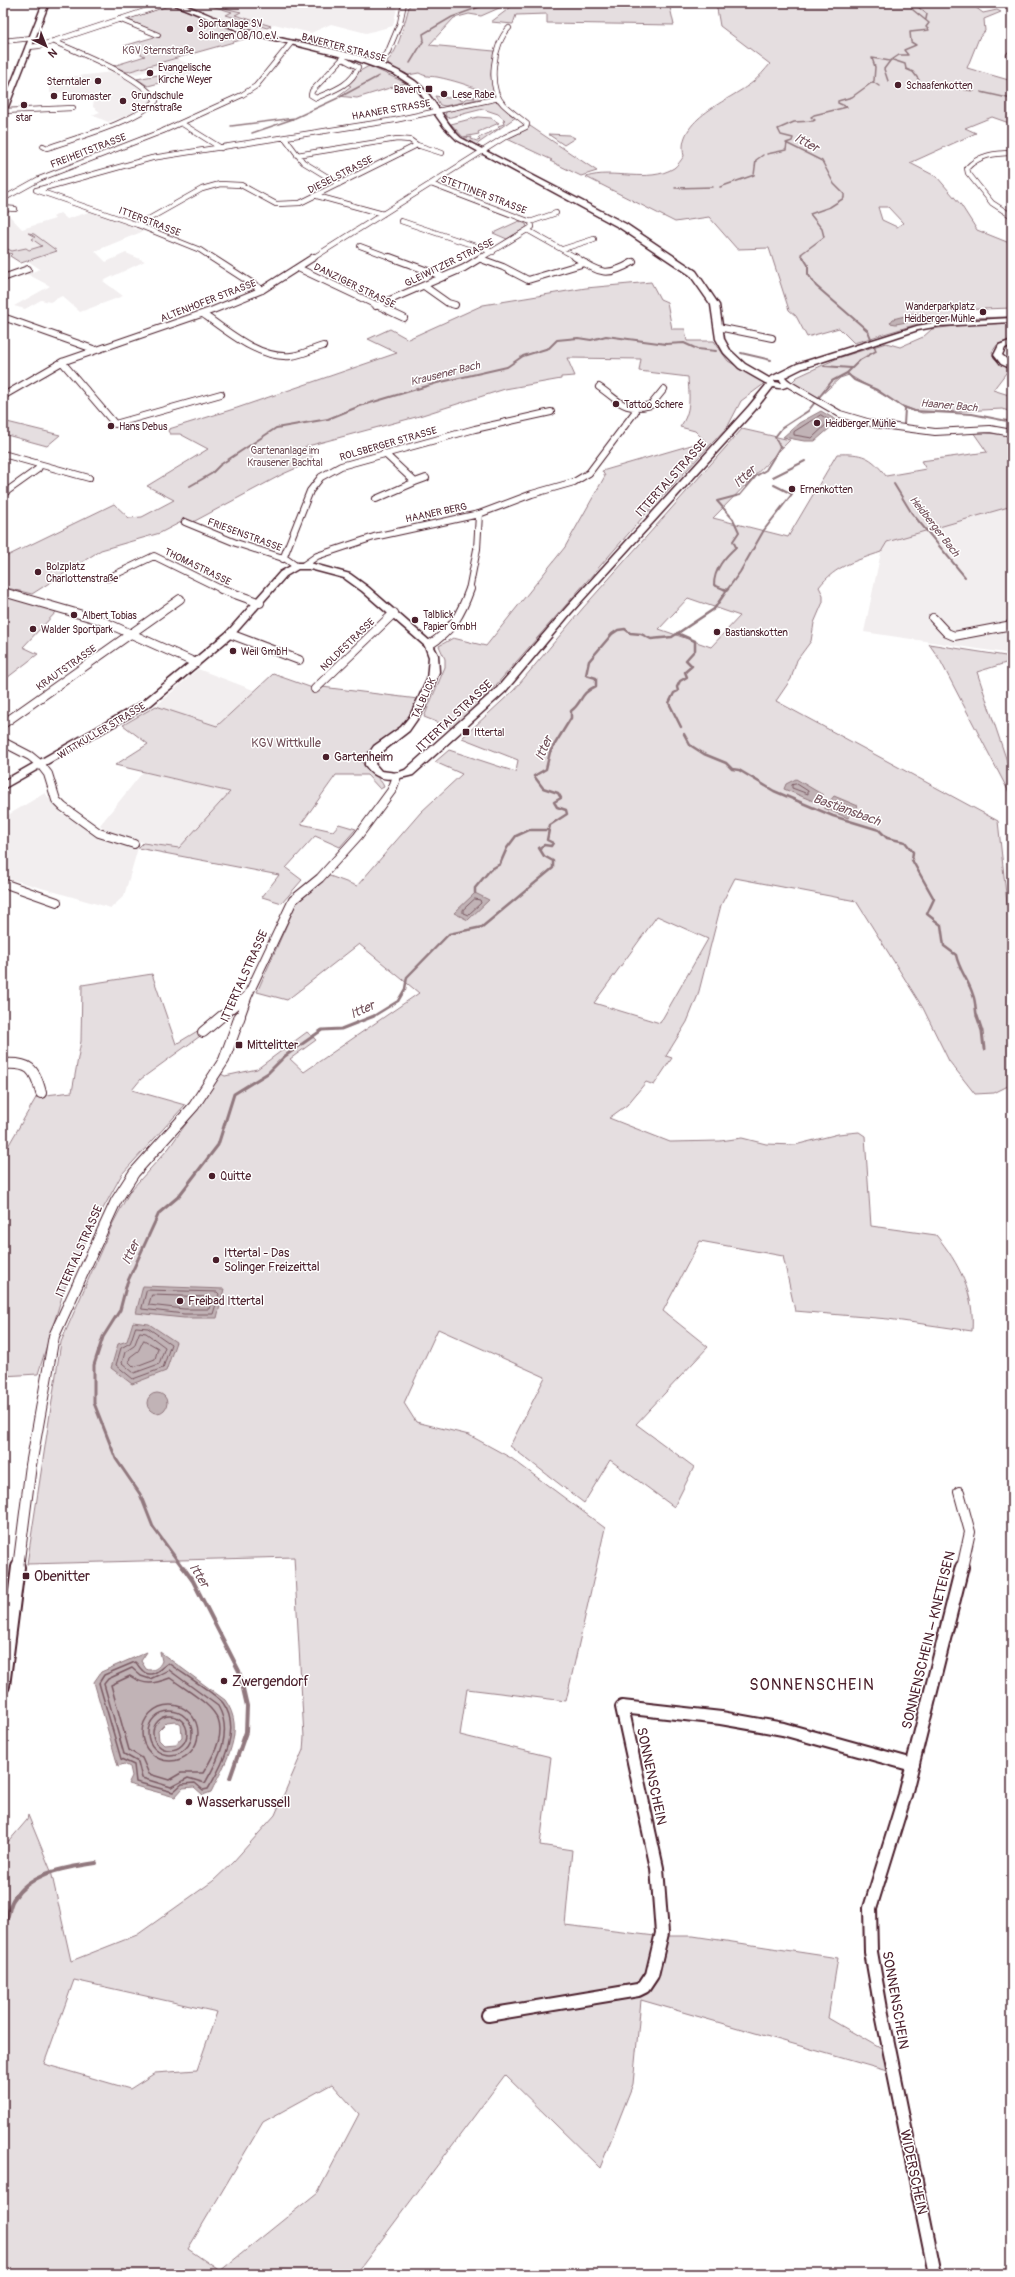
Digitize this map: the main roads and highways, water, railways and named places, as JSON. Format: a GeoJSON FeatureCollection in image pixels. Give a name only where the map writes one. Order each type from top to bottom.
{"type":"FeatureCollection","features":[{"type":"Feature","properties":{"kind":"main road"},"geometry":{"type":"LineString","coordinates":[[3,111],[46,3]]}},
{"type":"Feature","properties":{"kind":"main road","name":"BAVERTER STRASSE"},"geometry":{"type":"LineString","coordinates":[[173,3],[248,32],[344,58],[373,64],[394,72],[414,84],[426,94],[437,111]]}},
{"type":"Feature","properties":{"kind":"main road","name":"HAANER STRASSE"},"geometry":{"type":"LineString","coordinates":[[437,111],[446,128],[454,135],[485,154],[621,225],[693,273],[700,281],[715,305],[718,327],[723,345],[732,357],[742,366],[778,382]]}},
{"type":"Feature","properties":{"kind":"main road","name":"ITTERTALSTRASSE"},"geometry":{"type":"LineString","coordinates":[[397,776],[414,770],[501,690],[589,588],[752,408],[778,382],[818,361],[907,331],[939,324],[1012,320]]}},
{"type":"Feature","properties":{"kind":"main road"},"geometry":{"type":"LineString","coordinates":[[1012,342],[1002,347],[998,355],[1004,362],[1012,367]]}},
{"type":"Feature","properties":{"kind":"main road","name":"TALBLICK"},"geometry":{"type":"LineString","coordinates":[[300,566],[347,576],[394,613],[429,645],[435,658],[435,672],[418,710],[406,728],[373,752],[370,760],[370,765],[377,773],[397,776]]}},
{"type":"Feature","properties":{"kind":"main road","name":"WITTKULLER STRASSE"},"geometry":{"type":"LineString","coordinates":[[3,786],[142,707],[230,634],[260,603],[283,574],[300,566]]}},
{"type":"Feature","properties":{"kind":"water"},"geometry":{"type":"Polygon","coordinates":[[[916,313],[926,315],[928,318],[896,324],[890,323],[893,319],[916,313]]]}},
{"type":"Feature","properties":{"kind":"water"},"geometry":{"type":"Polygon","coordinates":[[[821,411],[838,421],[815,441],[804,441],[783,437],[799,423],[821,411]]]}},
{"type":"Feature","properties":{"kind":"water"},"geometry":{"type":"Polygon","coordinates":[[[796,779],[823,795],[817,801],[813,801],[784,789],[786,784],[796,779]]]}},
{"type":"Feature","properties":{"kind":"water"},"geometry":{"type":"Polygon","coordinates":[[[834,796],[858,806],[848,818],[824,808],[834,796]]]}},
{"type":"Feature","properties":{"kind":"water"},"geometry":{"type":"Polygon","coordinates":[[[475,893],[489,900],[468,920],[454,913],[475,893]]]}},
{"type":"Feature","properties":{"kind":"water","name":"Freibad Ittertal"},"geometry":{"type":"Polygon","coordinates":[[[143,1286],[224,1289],[217,1318],[184,1318],[136,1313],[143,1286]]]}},
{"type":"Feature","properties":{"kind":"water"},"geometry":{"type":"Polygon","coordinates":[[[133,1322],[149,1324],[176,1342],[166,1371],[132,1384],[111,1368],[118,1344],[127,1341],[133,1322]]]}},
{"type":"Feature","properties":{"kind":"water"},"geometry":{"type":"Polygon","coordinates":[[[157,1393],[164,1396],[167,1403],[164,1410],[157,1413],[150,1410],[147,1403],[150,1396],[157,1393]]]}},
{"type":"Feature","properties":{"kind":"water"},"geometry":{"type":"Polygon","coordinates":[[[147,1652],[141,1661],[146,1669],[153,1670],[159,1666],[162,1661],[160,1652],[225,1700],[231,1711],[234,1723],[234,1735],[232,1746],[211,1792],[203,1795],[194,1787],[183,1788],[175,1797],[128,1784],[132,1776],[130,1767],[124,1764],[118,1766],[94,1682],[101,1672],[147,1652]],[[175,1721],[167,1722],[158,1731],[159,1740],[164,1745],[176,1744],[182,1737],[181,1725],[175,1721]]]}},
{"type":"Feature","properties":{"kind":"waterway"},"geometry":{"type":"LineString","coordinates":[[410,63],[424,40],[423,34],[452,17],[490,3]]}},
{"type":"Feature","properties":{"kind":"waterway","name":"Itter"},"geometry":{"type":"LineString","coordinates":[[890,61],[899,55],[908,55],[904,50],[916,45],[911,42],[910,32],[929,30],[926,27],[929,23],[913,10],[910,3]]}},
{"type":"Feature","properties":{"kind":"waterway"},"geometry":{"type":"LineString","coordinates":[[913,3],[927,14],[926,19]]}},
{"type":"Feature","properties":{"kind":"waterway","name":"Itter"},"geometry":{"type":"LineString","coordinates":[[787,143],[792,141],[793,138],[781,135],[778,129],[794,122],[813,121],[815,120],[811,117],[814,115],[847,107],[838,103],[838,101],[852,97],[874,81],[875,67],[872,58],[890,61]]}},
{"type":"Feature","properties":{"kind":"waterway"},"geometry":{"type":"LineString","coordinates":[[893,60],[905,64],[906,69],[913,72],[919,80]]}},
{"type":"Feature","properties":{"kind":"waterway"},"geometry":{"type":"LineString","coordinates":[[888,81],[884,69],[890,61]]}},
{"type":"Feature","properties":{"kind":"waterway"},"geometry":{"type":"LineString","coordinates":[[340,97],[379,76]]}},
{"type":"Feature","properties":{"kind":"waterway","name":"Itter"},"geometry":{"type":"LineString","coordinates":[[873,82],[879,86]]}},
{"type":"Feature","properties":{"kind":"waterway"},"geometry":{"type":"LineString","coordinates":[[921,83],[974,91]]}},
{"type":"Feature","properties":{"kind":"waterway"},"geometry":{"type":"LineString","coordinates":[[981,92],[1012,99]]}},
{"type":"Feature","properties":{"kind":"waterway"},"geometry":{"type":"LineString","coordinates":[[231,126],[295,118],[338,98]]}},
{"type":"Feature","properties":{"kind":"waterway"},"geometry":{"type":"LineString","coordinates":[[252,133],[293,119]]}},
{"type":"Feature","properties":{"kind":"waterway"},"geometry":{"type":"LineString","coordinates":[[767,154],[786,150],[787,143]]}},
{"type":"Feature","properties":{"kind":"waterway","name":"Itter"},"geometry":{"type":"LineString","coordinates":[[787,143],[822,161],[834,184],[844,194],[844,198],[830,207],[810,214],[822,229],[824,237],[801,254],[804,258]]}},
{"type":"Feature","properties":{"kind":"waterway"},"geometry":{"type":"LineString","coordinates":[[720,187],[754,175],[756,160],[763,155]]}},
{"type":"Feature","properties":{"kind":"waterway"},"geometry":{"type":"LineString","coordinates":[[675,188],[713,187]]}},
{"type":"Feature","properties":{"kind":"waterway","name":"Itter"},"geometry":{"type":"LineString","coordinates":[[803,257],[808,265],[808,274],[816,286],[868,331],[876,351],[860,360],[847,373]]}},
{"type":"Feature","properties":{"kind":"waterway","name":"Krausener Bach"},"geometry":{"type":"LineString","coordinates":[[190,486],[211,474],[220,465],[276,428],[328,419],[360,406],[437,383],[507,367],[523,356],[549,348],[557,340],[578,338],[591,340],[606,336],[666,344],[684,343],[697,349],[716,351]]}},
{"type":"Feature","properties":{"kind":"waterway","name":"Krausener Bach"},"geometry":{"type":"LineString","coordinates":[[741,353],[771,360]]}},
{"type":"Feature","properties":{"kind":"waterway","name":"Krausener Bach"},"geometry":{"type":"LineString","coordinates":[[824,366],[851,368]]}},
{"type":"Feature","properties":{"kind":"waterway","name":"Itter"},"geometry":{"type":"LineString","coordinates":[[726,590],[714,585],[714,579],[721,564],[736,547],[733,541],[739,532],[733,519],[717,501],[740,495],[756,476],[766,470],[780,447],[775,437],[782,428],[808,411],[832,381],[847,373]]}},
{"type":"Feature","properties":{"kind":"waterway","name":"Haaner Bach"},"geometry":{"type":"LineString","coordinates":[[847,373],[854,380],[877,390],[901,406],[914,411],[972,414],[1012,422]]}},
{"type":"Feature","properties":{"kind":"waterway","name":"Heidberger Bach"},"geometry":{"type":"LineString","coordinates":[[904,425],[905,408]]}},
{"type":"Feature","properties":{"kind":"waterway"},"geometry":{"type":"LineString","coordinates":[[773,477],[805,461]]}},
{"type":"Feature","properties":{"kind":"waterway","name":"Heidberger Bach"},"geometry":{"type":"LineString","coordinates":[[894,484],[911,512],[965,577]]}},
{"type":"Feature","properties":{"kind":"waterway"},"geometry":{"type":"LineString","coordinates":[[727,590],[740,572],[764,530],[792,494],[774,485]]}},
{"type":"Feature","properties":{"kind":"waterway","name":"Itter"},"geometry":{"type":"LineString","coordinates":[[678,633],[714,609],[727,590]]}},
{"type":"Feature","properties":{"kind":"waterway","name":"Itter"},"geometry":{"type":"LineString","coordinates":[[373,1016],[398,1001],[405,989],[407,977],[449,934],[482,927],[553,868],[553,861],[544,856],[539,848],[544,845],[551,846],[553,843],[547,840],[550,825],[567,814],[566,810],[557,807],[554,802],[561,798],[558,793],[543,788],[534,776],[546,769],[550,752],[571,718],[571,711],[575,708],[584,695],[596,686],[596,678],[586,675],[589,661],[612,634],[618,630],[625,629],[630,633],[641,634],[651,639],[672,637],[678,633]]}},
{"type":"Feature","properties":{"kind":"waterway","name":"Bastiansbach"},"geometry":{"type":"LineString","coordinates":[[678,633],[695,641],[695,650],[686,660],[692,666],[685,672],[687,677],[680,681],[677,687],[678,691],[674,693],[669,703],[681,727]]}},
{"type":"Feature","properties":{"kind":"waterway","name":"Bastiansbach"},"geometry":{"type":"LineString","coordinates":[[684,734],[690,745],[704,754],[726,763],[732,769],[739,770],[774,791],[833,816],[879,830],[887,838],[905,842],[913,852],[912,860],[934,899],[927,914],[941,925],[944,946],[956,955],[959,966],[974,998],[977,1017]]}},
{"type":"Feature","properties":{"kind":"waterway"},"geometry":{"type":"LineString","coordinates":[[475,893],[475,888],[490,870],[500,864],[507,848],[516,836],[529,830],[547,830]]}},
{"type":"Feature","properties":{"kind":"waterway","name":"Itter"},"geometry":{"type":"LineString","coordinates":[[183,1568],[153,1527],[140,1494],[116,1459],[94,1403],[94,1365],[103,1337],[120,1310],[127,1283],[159,1213],[178,1197],[218,1145],[234,1094],[268,1073],[285,1056],[322,1030],[341,1029],[373,1016]]}},
{"type":"Feature","properties":{"kind":"waterway","name":"Bastiansbach"},"geometry":{"type":"LineString","coordinates":[[977,1016],[982,1031],[984,1049]]}},
{"type":"Feature","properties":{"kind":"waterway","name":"Itter"},"geometry":{"type":"LineString","coordinates":[[183,1567],[193,1581],[239,1671],[247,1706],[246,1732],[230,1778]]}},
{"type":"Feature","properties":{"kind":"waterway","name":"Itter"},"geometry":{"type":"LineString","coordinates":[[3,1925],[7,1919],[13,1900],[29,1883],[50,1872],[96,1863]]}},
{"type":"Feature","properties":{"kind":"place","name":"Sportanlage SV Solingen 08/10 e.V."},"geometry":{"type":"Point","coordinates":[190,29]}},
{"type":"Feature","properties":{"kind":"place","name":"Evangelische Kirche Weyer"},"geometry":{"type":"Point","coordinates":[150,73]}},
{"type":"Feature","properties":{"kind":"place","name":"Sterntaler"},"geometry":{"type":"Point","coordinates":[98,81]}},
{"type":"Feature","properties":{"kind":"place","name":"Schaafenkotten"},"geometry":{"type":"Point","coordinates":[898,85]}},
{"type":"Feature","properties":{"kind":"place","name":"Bavert"},"geometry":{"type":"Point","coordinates":[429,89]}},
{"type":"Feature","properties":{"kind":"place","name":"Lese Rabe"},"geometry":{"type":"Point","coordinates":[444,94]}},
{"type":"Feature","properties":{"kind":"place","name":"Euromaster"},"geometry":{"type":"Point","coordinates":[54,96]}},
{"type":"Feature","properties":{"kind":"place","name":"Grundschule Sternstraße"},"geometry":{"type":"Point","coordinates":[123,101]}},
{"type":"Feature","properties":{"kind":"place","name":"star"},"geometry":{"type":"Point","coordinates":[24,105]}},
{"type":"Feature","properties":{"kind":"place","name":"Wanderparkplatz Heidberger Mühle"},"geometry":{"type":"Point","coordinates":[983,312]}},
{"type":"Feature","properties":{"kind":"place","name":"Tattoo Schere"},"geometry":{"type":"Point","coordinates":[616,404]}},
{"type":"Feature","properties":{"kind":"place","name":"Heidberger Mühle"},"geometry":{"type":"Point","coordinates":[817,423]}},
{"type":"Feature","properties":{"kind":"place","name":"Hans Debus"},"geometry":{"type":"Point","coordinates":[111,426]}},
{"type":"Feature","properties":{"kind":"place","name":"Ernenkotten"},"geometry":{"type":"Point","coordinates":[792,489]}},
{"type":"Feature","properties":{"kind":"place","name":"Bolzplatz Charlottenstraße"},"geometry":{"type":"Point","coordinates":[38,572]}},
{"type":"Feature","properties":{"kind":"place","name":"Albert Tobias"},"geometry":{"type":"Point","coordinates":[74,615]}},
{"type":"Feature","properties":{"kind":"place","name":"Talblick Papier GmbH"},"geometry":{"type":"Point","coordinates":[415,620]}},
{"type":"Feature","properties":{"kind":"place","name":"Walder Sportpark"},"geometry":{"type":"Point","coordinates":[33,629]}},
{"type":"Feature","properties":{"kind":"place","name":"Bastianskotten"},"geometry":{"type":"Point","coordinates":[717,632]}},
{"type":"Feature","properties":{"kind":"place","name":"Weil GmbH"},"geometry":{"type":"Point","coordinates":[233,651]}},
{"type":"Feature","properties":{"kind":"place","name":"Ittertal"},"geometry":{"type":"Point","coordinates":[466,732]}},
{"type":"Feature","properties":{"kind":"place","name":"Gartenheim"},"geometry":{"type":"Point","coordinates":[326,757]}},
{"type":"Feature","properties":{"kind":"place","name":"Mittelitter"},"geometry":{"type":"Point","coordinates":[239,1045]}},
{"type":"Feature","properties":{"kind":"place","name":"Quitte"},"geometry":{"type":"Point","coordinates":[212,1176]}},
{"type":"Feature","properties":{"kind":"place","name":"Ittertal - Das Solinger Freizeittal"},"geometry":{"type":"Point","coordinates":[216,1260]}},
{"type":"Feature","properties":{"kind":"place","name":"Freibad Ittertal"},"geometry":{"type":"Point","coordinates":[180,1301]}},
{"type":"Feature","properties":{"kind":"place","name":"Obenitter"},"geometry":{"type":"Point","coordinates":[26,1576]}},
{"type":"Feature","properties":{"kind":"place","name":"Zwergendorf"},"geometry":{"type":"Point","coordinates":[224,1681]}},
{"type":"Feature","properties":{"kind":"place","name":"Wasserkarussell"},"geometry":{"type":"Point","coordinates":[189,1802]}},
{"type":"Feature","properties":{"kind":"district","name":"SONNENSCHEIN"},"geometry":{"type":"Point","coordinates":[812,1684]}},
{"type":"Feature","properties":{"kind":"park label","name":"KGV Sternstraße"},"geometry":{"type":"Point","coordinates":[158,50]}},
{"type":"Feature","properties":{"kind":"park label","name":"Gartenanlage im Krausener Bachtal"},"geometry":{"type":"Point","coordinates":[285,456]}},
{"type":"Feature","properties":{"kind":"park label","name":"KGV Wittkulle"},"geometry":{"type":"Point","coordinates":[286,743]}}]}
